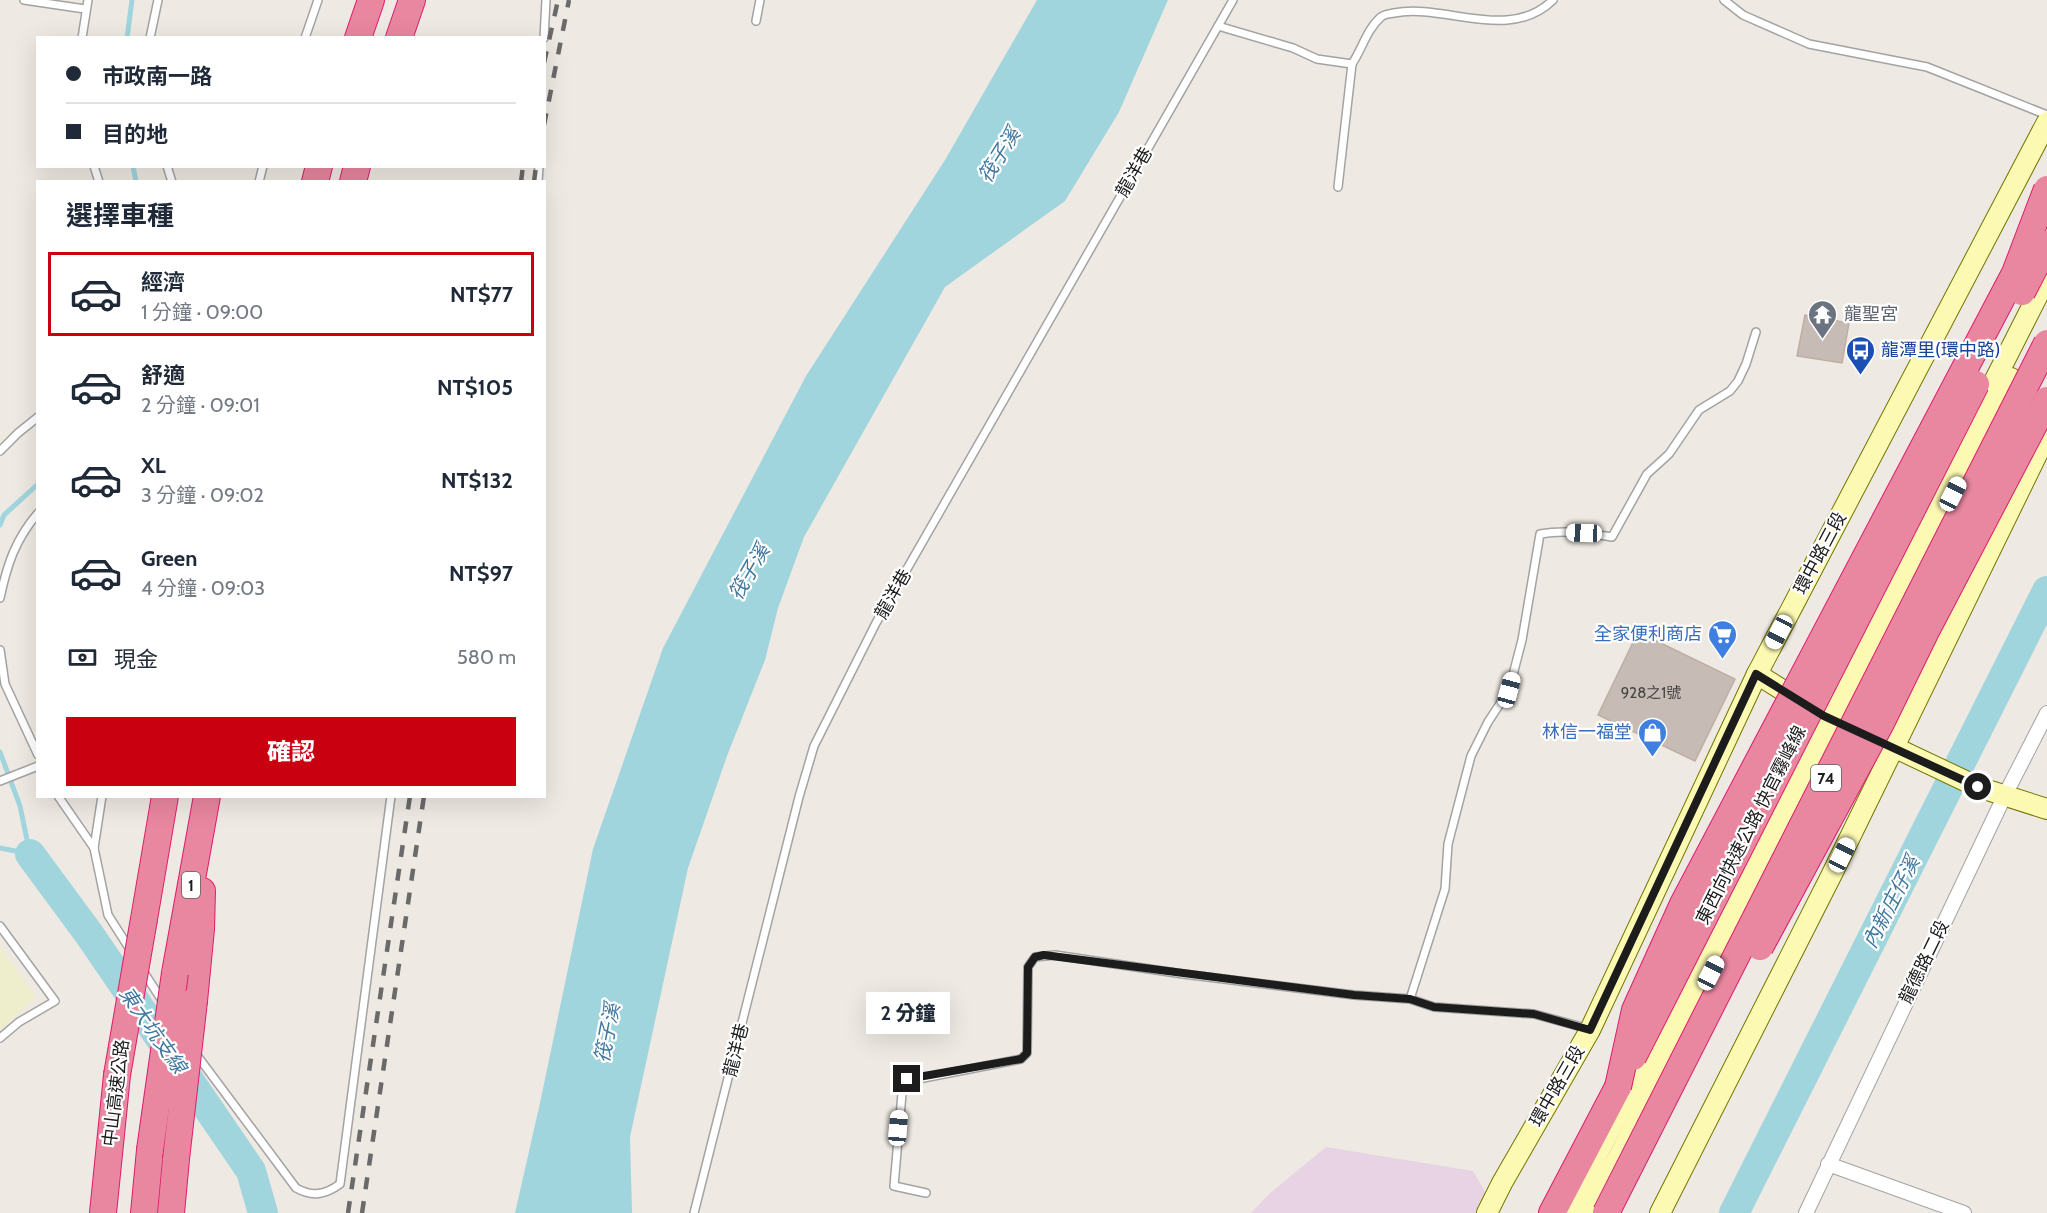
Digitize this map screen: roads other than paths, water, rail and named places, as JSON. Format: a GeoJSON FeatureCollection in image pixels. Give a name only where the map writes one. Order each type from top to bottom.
{"type":"FeatureCollection","features":[{"type":"Feature","properties":{"kind":"highway"},"geometry":{"type":"LineString","coordinates":[[359,36],[371,0]]}},
{"type":"Feature","properties":{"kind":"highway"},"geometry":{"type":"LineString","coordinates":[[400,36],[412,0]]}},
{"type":"Feature","properties":{"kind":"highway"},"geometry":{"type":"LineString","coordinates":[[1618,1087],[1635,1010],[1683,904],[2015,273],[2047,189]]}},
{"type":"Feature","properties":{"kind":"highway","name":"東西向快速公路 快官霧峰線"},"geometry":{"type":"LineString","coordinates":[[1552,1213],[2047,244]]}},
{"type":"Feature","properties":{"kind":"highway","name":"74"},"geometry":{"type":"LineString","coordinates":[[1606,1213],[2047,343]]}},
{"type":"Feature","properties":{"kind":"highway"},"geometry":{"type":"LineString","coordinates":[[1613,1213],[1727,1012],[1881,723],[1925,633],[2047,400]]}},
{"type":"Feature","properties":{"kind":"highway","name":"中山高速公路"},"geometry":{"type":"LineString","coordinates":[[103,1213],[112,1108],[165,798]]}},
{"type":"Feature","properties":{"kind":"highway","name":"1"},"geometry":{"type":"LineString","coordinates":[[144,1213],[150,1150],[175,973],[207,798]]}},
{"type":"Feature","properties":{"kind":"highway"},"geometry":{"type":"LineString","coordinates":[[171,1213],[201,929],[202,823]]}},
{"type":"Feature","properties":{"kind":"highway"},"geometry":{"type":"LineString","coordinates":[[88,1213],[112,1108]]}},
{"type":"Feature","properties":{"kind":"street","name":"環中路三段"},"geometry":{"type":"LineString","coordinates":[[1487,1213],[1590,1030],[1756,674],[2047,122]]}},
{"type":"Feature","properties":{"kind":"street"},"geometry":{"type":"LineString","coordinates":[[1587,1213],[1624,1147],[2047,276]]}},
{"type":"Feature","properties":{"kind":"street"},"geometry":{"type":"LineString","coordinates":[[1567,1213],[1831,719],[2047,306]]}},
{"type":"Feature","properties":{"kind":"street"},"geometry":{"type":"LineString","coordinates":[[1660,1213],[1894,747],[2047,434]]}},
{"type":"Feature","properties":{"kind":"street"},"geometry":{"type":"LineString","coordinates":[[1756,674],[1831,719],[1915,758],[1978,787],[2047,809]]}},
{"type":"Feature","properties":{"kind":"street","name":"龍德路二段"},"geometry":{"type":"LineString","coordinates":[[1806,1213],[2004,795],[2047,713]]}},
{"type":"Feature","properties":{"kind":"street"},"geometry":{"type":"LineString","coordinates":[[1828,1164],[1964,1213]]}},
{"type":"Feature","properties":{"kind":"lane"},"geometry":{"type":"LineString","coordinates":[[24,0],[85,9]]}},
{"type":"Feature","properties":{"kind":"lane"},"geometry":{"type":"LineString","coordinates":[[82,36],[88,0]]}},
{"type":"Feature","properties":{"kind":"lane"},"geometry":{"type":"LineString","coordinates":[[150,36],[158,0]]}},
{"type":"Feature","properties":{"kind":"lane"},"geometry":{"type":"LineString","coordinates":[[306,36],[318,0]]}},
{"type":"Feature","properties":{"kind":"lane"},"geometry":{"type":"LineString","coordinates":[[544,36],[546,0]]}},
{"type":"Feature","properties":{"kind":"lane"},"geometry":{"type":"LineString","coordinates":[[756,21],[760,0]]}},
{"type":"Feature","properties":{"kind":"lane","name":"龍洋巷"},"geometry":{"type":"LineString","coordinates":[[694,1213],[799,797],[814,746],[876,623],[1233,0]]}},
{"type":"Feature","properties":{"kind":"lane"},"geometry":{"type":"LineString","coordinates":[[1338,186],[1352,64],[1362,49],[1370,28],[1383,15],[1409,10],[1455,18],[1512,21],[1536,13],[1553,0]]}},
{"type":"Feature","properties":{"kind":"lane"},"geometry":{"type":"LineString","coordinates":[[1724,0],[1743,15],[1809,44],[1927,66],[2047,115]]}},
{"type":"Feature","properties":{"kind":"lane"},"geometry":{"type":"LineString","coordinates":[[1218,26],[1293,48],[1317,59],[1352,64]]}},
{"type":"Feature","properties":{"kind":"lane"},"geometry":{"type":"LineString","coordinates":[[1410,999],[1445,889],[1448,844],[1471,756],[1484,729],[1509,690],[1522,640],[1540,534],[1574,532],[1612,537],[1647,474],[1669,454],[1699,410],[1730,391],[1738,381],[1746,364],[1755,332]]}},
{"type":"Feature","properties":{"kind":"lane"},"geometry":{"type":"LineString","coordinates":[[0,451],[36,419]]}},
{"type":"Feature","properties":{"kind":"lane"},"geometry":{"type":"LineString","coordinates":[[0,598],[8,561],[36,515]]}},
{"type":"Feature","properties":{"kind":"lane"},"geometry":{"type":"LineString","coordinates":[[0,650],[5,684],[36,751]]}},
{"type":"Feature","properties":{"kind":"lane"},"geometry":{"type":"LineString","coordinates":[[0,781],[36,767]]}},
{"type":"Feature","properties":{"kind":"lane"},"geometry":{"type":"LineString","coordinates":[[59,798],[94,848]]}},
{"type":"Feature","properties":{"kind":"lane"},"geometry":{"type":"LineString","coordinates":[[102,798],[94,848],[108,915],[177,1024]]}},
{"type":"Feature","properties":{"kind":"lane"},"geometry":{"type":"LineString","coordinates":[[184,1034],[296,1188],[304,1193],[323,1194],[340,1184],[392,798]]}},
{"type":"Feature","properties":{"kind":"lane"},"geometry":{"type":"LineString","coordinates":[[0,926],[55,1001],[19,1022],[0,1038]]}},
{"type":"Feature","properties":{"kind":"lane"},"geometry":{"type":"LineString","coordinates":[[926,1192],[894,1186],[903,1082],[1021,1059],[1027,1053],[1028,967],[1035,957],[1056,955],[1183,974],[1354,995],[1410,999],[1434,1007],[1534,1014],[1590,1030]]}},
{"type":"Feature","properties":{"kind":"water","name":"筏子溪"},"geometry":{"type":"Polygon","coordinates":[[[1037,0],[1168,0],[1119,112],[1065,201],[945,287],[804,537],[778,608],[765,660],[727,756],[688,868],[630,1137],[632,1213],[515,1213],[593,849],[663,648],[806,376],[945,160],[1037,0]]]}},
{"type":"Feature","properties":{"kind":"waterway"},"geometry":{"type":"LineString","coordinates":[[127,36],[132,0]]}},
{"type":"Feature","properties":{"kind":"waterway"},"geometry":{"type":"LineString","coordinates":[[133,168],[136,180]]}},
{"type":"Feature","properties":{"kind":"waterway"},"geometry":{"type":"LineString","coordinates":[[0,525],[4,515],[36,486]]}},
{"type":"Feature","properties":{"kind":"waterway","name":"內新庄仔溪"},"geometry":{"type":"LineString","coordinates":[[1734,1213],[2047,591]]}},
{"type":"Feature","properties":{"kind":"waterway"},"geometry":{"type":"LineString","coordinates":[[0,752],[20,806],[30,854],[0,848]]}},
{"type":"Feature","properties":{"kind":"waterway","name":"東大坑支線"},"geometry":{"type":"LineString","coordinates":[[30,854],[89,934],[251,1171],[263,1213]]}},
{"type":"Feature","properties":{"kind":"railway"},"geometry":{"type":"LineString","coordinates":[[546,54],[558,0]]}},
{"type":"Feature","properties":{"kind":"railway"},"geometry":{"type":"LineString","coordinates":[[546,115],[569,0]]}},
{"type":"Feature","properties":{"kind":"railway"},"geometry":{"type":"LineString","coordinates":[[521,180],[523,168]]}},
{"type":"Feature","properties":{"kind":"railway"},"geometry":{"type":"LineString","coordinates":[[534,180],[536,168]]}},
{"type":"Feature","properties":{"kind":"railway"},"geometry":{"type":"LineString","coordinates":[[348,1213],[410,798]]}},
{"type":"Feature","properties":{"kind":"railway"},"geometry":{"type":"LineString","coordinates":[[362,1213],[424,798]]}},
{"type":"Feature","properties":{"kind":"place","name":"龍聖宮"},"geometry":{"type":"Point","coordinates":[1823,340]}},
{"type":"Feature","properties":{"kind":"place","name":"龍潭里(環中路)"},"geometry":{"type":"Point","coordinates":[1860,376]}},
{"type":"Feature","properties":{"kind":"place","name":"全家便利商店"},"geometry":{"type":"Point","coordinates":[1723,660]}},
{"type":"Feature","properties":{"kind":"place","name":"林信一福堂"},"geometry":{"type":"Point","coordinates":[1653,758]}}]}
